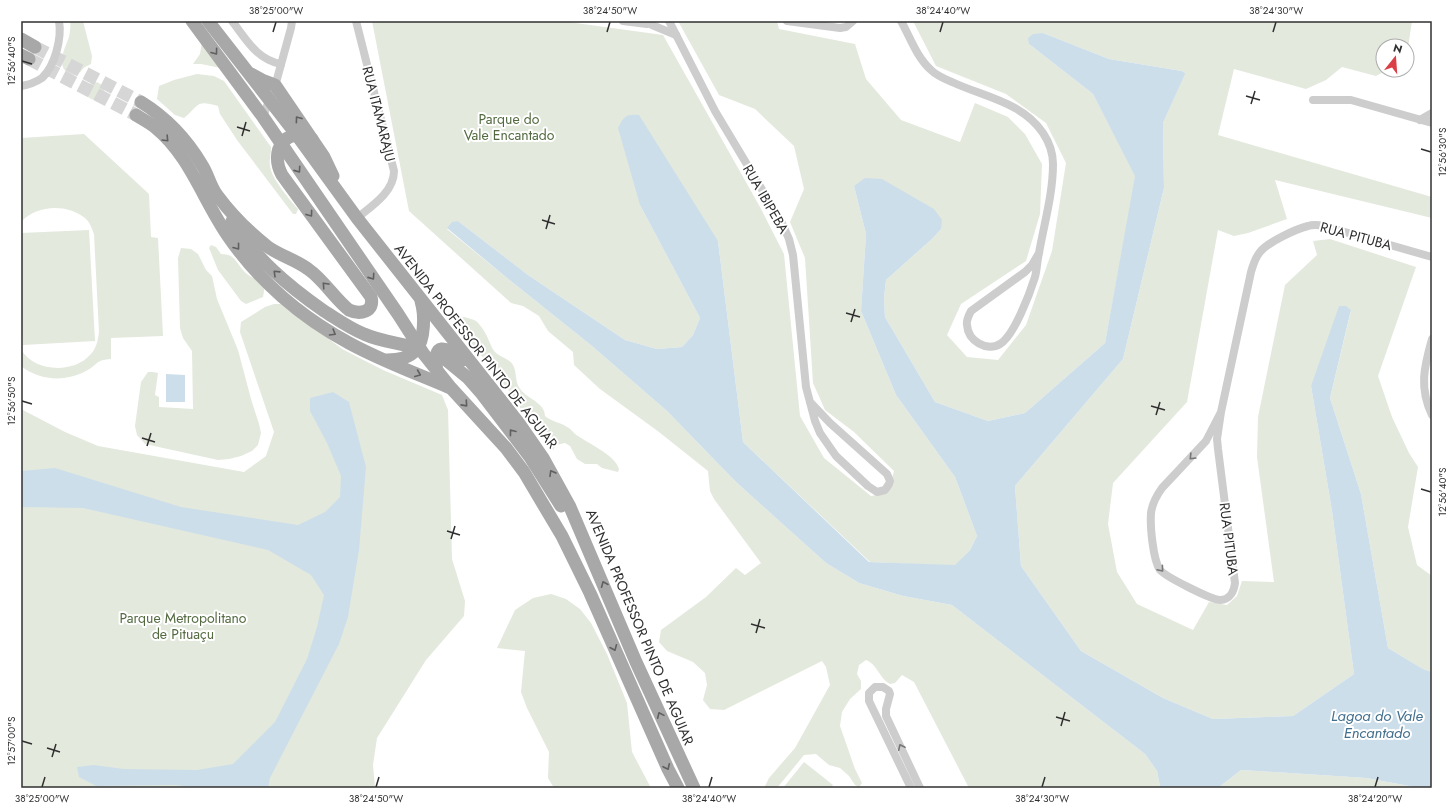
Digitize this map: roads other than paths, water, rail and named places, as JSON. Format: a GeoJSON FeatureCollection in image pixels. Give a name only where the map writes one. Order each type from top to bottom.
{"type":"FeatureCollection","features":[{"type":"Feature","properties":{"kind":"main road"},"geometry":{"type":"LineString","coordinates":[[192,21],[263,117],[398,314],[412,346],[416,350],[405,357],[395,360],[385,360]]}},
{"type":"Feature","properties":{"kind":"main road","name":"AVENIDA PROFESSOR PINTO DE AGUIAR"},"geometry":{"type":"LineString","coordinates":[[208,21],[296,134],[344,201],[421,301],[518,422],[543,458],[570,507],[588,546],[636,662],[694,788]]}},
{"type":"Feature","properties":{"kind":"main road"},"geometry":{"type":"LineString","coordinates":[[21,39],[35,47]]}},
{"type":"Feature","properties":{"kind":"main road"},"geometry":{"type":"LineString","coordinates":[[246,70],[262,80],[275,85],[324,157],[344,201]]}},
{"type":"Feature","properties":{"kind":"main road"},"geometry":{"type":"LineString","coordinates":[[141,102],[158,112],[172,124],[188,142],[203,166],[216,194],[241,235],[256,254],[307,300],[344,325],[383,341],[412,346],[437,371],[450,388],[517,461],[562,536],[599,612],[621,665],[678,788]]}},
{"type":"Feature","properties":{"kind":"main road"},"geometry":{"type":"LineString","coordinates":[[136,115],[156,128],[170,142],[182,157],[227,235],[268,284],[285,299],[325,329],[350,344],[450,388]]}},
{"type":"Feature","properties":{"kind":"main road"},"geometry":{"type":"LineString","coordinates":[[216,194],[247,228],[269,247],[312,273],[345,306],[354,312],[364,313],[371,305],[371,297],[277,167],[278,150],[281,144],[288,138],[296,134],[312,139]]}},
{"type":"Feature","properties":{"kind":"main road"},"geometry":{"type":"LineString","coordinates":[[412,346],[423,332],[424,320],[421,301]]}},
{"type":"Feature","properties":{"kind":"main road"},"geometry":{"type":"LineString","coordinates":[[398,314],[416,325],[422,323],[424,320]]}},
{"type":"Feature","properties":{"kind":"main road"},"geometry":{"type":"LineString","coordinates":[[437,371],[436,354],[443,348],[454,352],[476,370]]}},
{"type":"Feature","properties":{"kind":"main road"},"geometry":{"type":"LineString","coordinates":[[445,359],[468,378],[514,434],[573,526],[588,546]]}},
{"type":"Feature","properties":{"kind":"street"},"geometry":{"type":"LineString","coordinates":[[21,86],[30,84],[42,78],[48,69],[54,57],[60,37],[59,21]]}},
{"type":"Feature","properties":{"kind":"street"},"geometry":{"type":"LineString","coordinates":[[232,21],[256,53],[269,61],[281,64]]}},
{"type":"Feature","properties":{"kind":"street"},"geometry":{"type":"LineString","coordinates":[[263,117],[275,85],[292,21]]}},
{"type":"Feature","properties":{"kind":"street","name":"RUA ITAMARAJU"},"geometry":{"type":"LineString","coordinates":[[356,21],[394,171],[391,185],[384,194],[357,218]]}},
{"type":"Feature","properties":{"kind":"street"},"geometry":{"type":"LineString","coordinates":[[623,21],[646,23],[661,21]]}},
{"type":"Feature","properties":{"kind":"street","name":"RUA IBIPEBA"},"geometry":{"type":"LineString","coordinates":[[669,21],[715,111],[782,223],[789,239],[795,276],[806,387],[810,402],[820,434],[827,446],[868,486],[877,492],[885,490],[890,480],[887,474],[830,424],[810,402]]}},
{"type":"Feature","properties":{"kind":"street"},"geometry":{"type":"LineString","coordinates":[[787,21],[840,28],[846,27],[852,21]]}},
{"type":"Feature","properties":{"kind":"street"},"geometry":{"type":"LineString","coordinates":[[902,21],[920,55],[931,70],[956,84],[1015,108],[1034,122],[1046,137],[1051,150],[1053,163],[1052,179],[1035,277],[1030,293],[1008,338],[1000,344],[992,346],[986,347],[978,344],[969,332],[967,326],[971,311],[1025,272],[1032,265],[1038,253]]}},
{"type":"Feature","properties":{"kind":"street"},"geometry":{"type":"LineString","coordinates":[[646,23],[676,35]]}},
{"type":"Feature","properties":{"kind":"street"},"geometry":{"type":"LineString","coordinates":[[1313,100],[1351,100],[1432,123]]}},
{"type":"Feature","properties":{"kind":"street"},"geometry":{"type":"LineString","coordinates":[[1420,120],[1432,113]]}},
{"type":"Feature","properties":{"kind":"street","name":"RUA PITUBA"},"geometry":{"type":"LineString","coordinates":[[1221,412],[1210,436],[1203,446],[1157,495],[1151,512],[1155,559],[1162,572],[1167,576],[1220,600],[1230,596],[1235,588],[1235,583],[1217,439],[1221,412],[1254,261],[1265,246],[1303,227],[1317,225],[1432,257]]}},
{"type":"Feature","properties":{"kind":"street"},"geometry":{"type":"LineString","coordinates":[[1432,339],[1425,362],[1423,388],[1432,415]]}},
{"type":"Feature","properties":{"kind":"street"},"geometry":{"type":"LineString","coordinates":[[1203,446],[1211,446],[1218,449]]}},
{"type":"Feature","properties":{"kind":"street"},"geometry":{"type":"LineString","coordinates":[[911,788],[869,701],[869,693],[875,687],[883,687],[889,691],[890,694],[886,709],[886,716],[920,788]]}},
{"type":"Feature","properties":{"kind":"water","name":"Lagoa do Vale Encantado"},"geometry":{"type":"Polygon","coordinates":[[[1043,33],[1109,59],[1182,71],[1185,74],[1163,123],[1164,188],[1123,359],[1015,486],[1021,566],[1081,651],[1163,698],[1213,719],[1293,716],[1354,674],[1332,511],[1311,386],[1339,306],[1346,306],[1351,310],[1330,398],[1361,494],[1388,648],[1423,669],[1432,672],[1432,788],[1420,788],[1366,778],[1241,770],[1218,788],[1157,788],[1160,786],[1157,771],[1145,754],[952,605],[903,596],[859,583],[826,563],[736,482],[667,411],[592,346],[447,228],[452,222],[458,221],[528,275],[625,340],[657,349],[682,347],[693,335],[700,318],[640,205],[618,128],[626,117],[631,115],[639,115],[718,241],[743,442],[869,562],[955,565],[970,550],[977,536],[955,477],[896,395],[861,311],[866,234],[854,186],[865,178],[882,179],[934,209],[942,220],[941,229],[933,238],[886,280],[884,298],[885,317],[935,402],[988,421],[1025,413],[1105,343],[1135,176],[1093,94],[1029,44],[1028,38],[1033,34],[1043,33]]]}},
{"type":"Feature","properties":{"kind":"water"},"geometry":{"type":"Polygon","coordinates":[[[166,374],[185,375],[185,402],[166,402],[166,374]]]}},
{"type":"Feature","properties":{"kind":"water"},"geometry":{"type":"Polygon","coordinates":[[[333,392],[349,402],[366,467],[359,550],[348,617],[339,644],[270,778],[268,788],[203,788],[174,785],[96,786],[79,777],[77,767],[94,765],[124,769],[197,770],[233,764],[275,722],[307,659],[317,627],[324,595],[311,575],[268,550],[83,508],[21,507],[21,471],[55,468],[181,507],[298,525],[325,512],[340,497],[341,476],[327,443],[310,411],[310,398],[333,392]]]}},
{"type":"Feature","properties":{"kind":"tunnel"},"geometry":{"type":"LineString","coordinates":[[35,47],[141,102]]}},
{"type":"Feature","properties":{"kind":"tunnel"},"geometry":{"type":"LineString","coordinates":[[29,59],[136,115]]}},
{"type":"Feature","properties":{"kind":"park label","name":"Parque do Vale Encantado"},"geometry":{"type":"Point","coordinates":[509,128]}},
{"type":"Feature","properties":{"kind":"park label","name":"Parque Metropolitano de Pituaçu"},"geometry":{"type":"Point","coordinates":[183,626]}}]}
